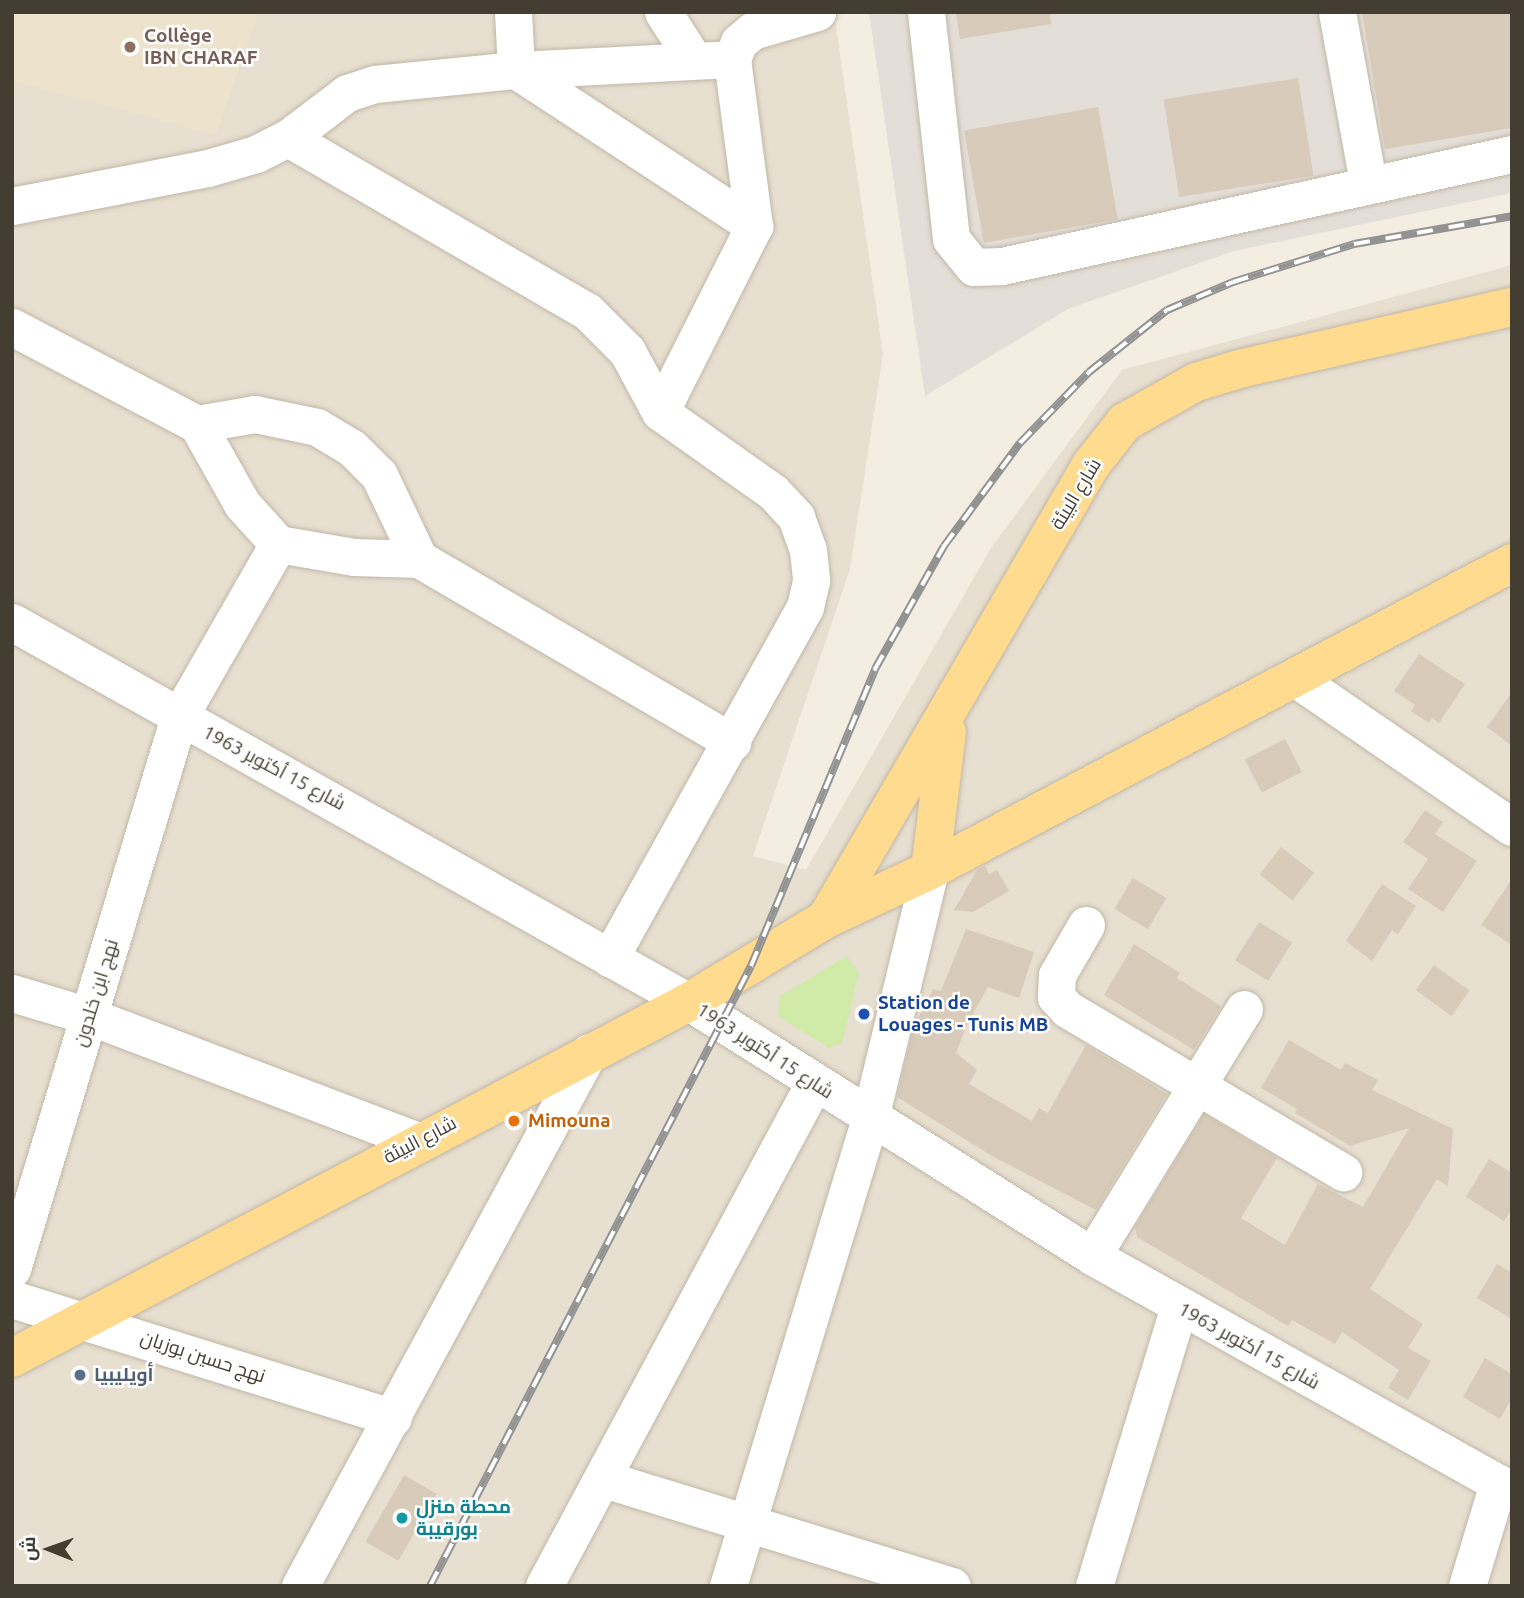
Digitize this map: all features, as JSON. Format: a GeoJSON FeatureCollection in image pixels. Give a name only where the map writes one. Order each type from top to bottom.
{"type":"FeatureCollection","features":[{"type":"Feature","properties":{"kind":"main road","name":"شارع البيئة"},"geometry":{"type":"LineString","coordinates":[[826,919],[1091,465],[1125,422],[1186,387],[1243,368],[1512,307]]}},
{"type":"Feature","properties":{"kind":"main road","name":"شارع البيئة"},"geometry":{"type":"LineString","coordinates":[[12,1358],[418,1141],[689,1002],[826,919],[930,870],[1512,562]]}},
{"type":"Feature","properties":{"kind":"main road"},"geometry":{"type":"LineString","coordinates":[[930,870],[939,777],[953,703]]}},
{"type":"Feature","properties":{"kind":"street"},"geometry":{"type":"LineString","coordinates":[[513,12],[516,70]]}},
{"type":"Feature","properties":{"kind":"street"},"geometry":{"type":"LineString","coordinates":[[663,12],[693,59]]}},
{"type":"Feature","properties":{"kind":"street"},"geometry":{"type":"LineString","coordinates":[[660,412],[754,226],[732,59],[739,43],[752,31],[817,12]]}},
{"type":"Feature","properties":{"kind":"street"},"geometry":{"type":"LineString","coordinates":[[926,12],[951,239],[974,268],[1002,266],[1368,183],[1512,154]]}},
{"type":"Feature","properties":{"kind":"street"},"geometry":{"type":"LineString","coordinates":[[1337,12],[1368,183]]}},
{"type":"Feature","properties":{"kind":"street"},"geometry":{"type":"LineString","coordinates":[[12,206],[208,168],[288,138],[323,108],[365,87],[516,70],[732,59]]}},
{"type":"Feature","properties":{"kind":"street"},"geometry":{"type":"LineString","coordinates":[[516,70],[754,226]]}},
{"type":"Feature","properties":{"kind":"street"},"geometry":{"type":"LineString","coordinates":[[288,138],[587,311],[627,351],[660,412],[773,492],[796,517],[808,550],[811,581],[805,607],[732,743],[610,958]]}},
{"type":"Feature","properties":{"kind":"street"},"geometry":{"type":"LineString","coordinates":[[12,327],[197,424],[242,504],[278,544],[354,557],[419,559],[732,743]]}},
{"type":"Feature","properties":{"kind":"street"},"geometry":{"type":"LineString","coordinates":[[197,424],[255,414],[317,426],[352,448],[379,475],[419,559]]}},
{"type":"Feature","properties":{"kind":"street","name":"نهج ابن خلدون"},"geometry":{"type":"LineString","coordinates":[[12,1269],[179,717],[278,544]]}},
{"type":"Feature","properties":{"kind":"street","name":"شارع 15 أكتوبر 1963"},"geometry":{"type":"LineString","coordinates":[[12,622],[689,1002],[1092,1256],[1505,1487]]}},
{"type":"Feature","properties":{"kind":"street"},"geometry":{"type":"LineString","coordinates":[[1295,678],[1512,827]]}},
{"type":"Feature","properties":{"kind":"street"},"geometry":{"type":"LineString","coordinates":[[728,1586],[870,1118],[930,870]]}},
{"type":"Feature","properties":{"kind":"street"},"geometry":{"type":"LineString","coordinates":[[1086,925],[1057,975],[1056,998],[1067,1009],[1343,1172]]}},
{"type":"Feature","properties":{"kind":"street"},"geometry":{"type":"LineString","coordinates":[[12,993],[89,1016],[418,1141]]}},
{"type":"Feature","properties":{"kind":"street"},"geometry":{"type":"LineString","coordinates":[[1092,1256],[1244,1009]]}},
{"type":"Feature","properties":{"kind":"street"},"geometry":{"type":"LineString","coordinates":[[300,1586],[589,1052]]}},
{"type":"Feature","properties":{"kind":"street"},"geometry":{"type":"LineString","coordinates":[[544,1586],[604,1479],[814,1083]]}},
{"type":"Feature","properties":{"kind":"street","name":"نهج حسين بوزيان"},"geometry":{"type":"LineString","coordinates":[[12,1299],[393,1418]]}},
{"type":"Feature","properties":{"kind":"street"},"geometry":{"type":"LineString","coordinates":[[1094,1586],[1179,1307]]}},
{"type":"Feature","properties":{"kind":"street"},"geometry":{"type":"LineString","coordinates":[[604,1479],[952,1586]]}},
{"type":"Feature","properties":{"kind":"street"},"geometry":{"type":"LineString","coordinates":[[1467,1586],[1505,1487]]}},
{"type":"Feature","properties":{"kind":"shaded area"},"geometry":{"type":"Polygon","coordinates":[[[12,12],[834,12],[883,354],[850,569],[753,856],[806,870],[991,548],[1122,370],[1512,265],[1512,1586],[12,1586],[12,12]]]}},
{"type":"Feature","properties":{"kind":"shaded area","name":"Collège IBN CHARAF"},"geometry":{"type":"Polygon","coordinates":[[[12,12],[259,12],[216,135],[12,81],[12,12]]]}},
{"type":"Feature","properties":{"kind":"shaded area"},"geometry":{"type":"Polygon","coordinates":[[[869,12],[1512,12],[1512,193],[1234,251],[1068,309],[925,396],[869,12]]]}},
{"type":"Feature","properties":{"kind":"green space"},"geometry":{"type":"Polygon","coordinates":[[[847,956],[859,973],[842,1043],[829,1048],[778,1016],[780,996],[847,956]]]}},
{"type":"Feature","properties":{"kind":"building"},"geometry":{"type":"Polygon","coordinates":[[[956,12],[1050,12],[1051,24],[960,39],[956,12]]]}},
{"type":"Feature","properties":{"kind":"building"},"geometry":{"type":"Polygon","coordinates":[[[1362,12],[1512,12],[1512,128],[1385,149],[1362,12]]]}},
{"type":"Feature","properties":{"kind":"building"},"geometry":{"type":"Polygon","coordinates":[[[1298,78],[1313,176],[1179,197],[1164,99],[1298,78]]]}},
{"type":"Feature","properties":{"kind":"building"},"geometry":{"type":"Polygon","coordinates":[[[1098,107],[1118,219],[984,243],[964,131],[1098,107]]]}},
{"type":"Feature","properties":{"kind":"building"},"geometry":{"type":"Polygon","coordinates":[[[1419,654],[1465,684],[1439,723],[1432,718],[1429,723],[1411,711],[1415,705],[1394,691],[1419,654]]]}},
{"type":"Feature","properties":{"kind":"building"},"geometry":{"type":"Polygon","coordinates":[[[1512,692],[1512,746],[1487,727],[1512,692]]]}},
{"type":"Feature","properties":{"kind":"building"},"geometry":{"type":"Polygon","coordinates":[[[1285,739],[1302,772],[1262,792],[1245,759],[1285,739]]]}},
{"type":"Feature","properties":{"kind":"building"},"geometry":{"type":"Polygon","coordinates":[[[1425,810],[1443,822],[1435,834],[1477,861],[1443,912],[1408,889],[1428,859],[1403,842],[1425,810]]]}},
{"type":"Feature","properties":{"kind":"building"},"geometry":{"type":"Polygon","coordinates":[[[1281,847],[1314,873],[1293,900],[1259,875],[1281,847]]]}},
{"type":"Feature","properties":{"kind":"building"},"geometry":{"type":"Polygon","coordinates":[[[985,866],[989,874],[997,870],[1009,891],[973,912],[954,910],[977,870],[985,866]]]}},
{"type":"Feature","properties":{"kind":"building"},"geometry":{"type":"Polygon","coordinates":[[[1133,878],[1166,898],[1148,929],[1114,909],[1133,878]]]}},
{"type":"Feature","properties":{"kind":"building"},"geometry":{"type":"Polygon","coordinates":[[[1512,879],[1512,945],[1481,925],[1512,879]]]}},
{"type":"Feature","properties":{"kind":"building"},"geometry":{"type":"Polygon","coordinates":[[[1382,884],[1416,906],[1398,934],[1392,930],[1372,961],[1346,941],[1382,884]]]}},
{"type":"Feature","properties":{"kind":"building"},"geometry":{"type":"Polygon","coordinates":[[[1259,922],[1292,943],[1268,981],[1235,960],[1259,922]]]}},
{"type":"Feature","properties":{"kind":"building"},"geometry":{"type":"Polygon","coordinates":[[[966,929],[1034,952],[1019,998],[988,987],[968,1022],[956,1053],[977,1070],[969,1084],[1032,1121],[1039,1108],[1048,1113],[1086,1045],[1167,1094],[1096,1210],[992,1156],[897,1097],[914,1026],[933,989],[941,991],[966,929]]]}},
{"type":"Feature","properties":{"kind":"building"},"geometry":{"type":"Polygon","coordinates":[[[1134,944],[1180,973],[1177,978],[1221,1006],[1194,1050],[1104,995],[1134,944]]]}},
{"type":"Feature","properties":{"kind":"building"},"geometry":{"type":"Polygon","coordinates":[[[1434,965],[1470,991],[1451,1016],[1416,990],[1434,965]]]}},
{"type":"Feature","properties":{"kind":"building"},"geometry":{"type":"Polygon","coordinates":[[[1289,1040],[1341,1070],[1345,1063],[1378,1080],[1372,1090],[1453,1129],[1448,1186],[1437,1179],[1370,1289],[1423,1324],[1408,1348],[1431,1361],[1408,1400],[1388,1388],[1399,1370],[1342,1332],[1335,1344],[1292,1320],[1288,1326],[1137,1237],[1135,1227],[1204,1114],[1277,1158],[1241,1218],[1285,1245],[1318,1184],[1363,1207],[1409,1128],[1350,1146],[1295,1113],[1297,1109],[1261,1088],[1289,1040]]]}},
{"type":"Feature","properties":{"kind":"building"},"geometry":{"type":"Polygon","coordinates":[[[1489,1159],[1512,1173],[1512,1209],[1504,1221],[1466,1197],[1489,1159]]]}},
{"type":"Feature","properties":{"kind":"building"},"geometry":{"type":"Polygon","coordinates":[[[1497,1264],[1512,1273],[1512,1319],[1477,1298],[1497,1264]]]}},
{"type":"Feature","properties":{"kind":"building"},"geometry":{"type":"Polygon","coordinates":[[[1485,1358],[1512,1374],[1512,1398],[1500,1419],[1463,1397],[1485,1358]]]}},
{"type":"Feature","properties":{"kind":"building","name":"محطة منزل بورقيبة"},"geometry":{"type":"Polygon","coordinates":[[[404,1475],[437,1494],[398,1561],[366,1542],[404,1475]]]}},
{"type":"Feature","properties":{"kind":"railway"},"geometry":{"type":"LineString","coordinates":[[430,1586],[751,966],[875,669],[944,546],[1020,443],[1089,372],[1167,310],[1233,282],[1354,244],[1512,216]]}},
{"type":"Feature","properties":{"kind":"place","name":"Collège IBN CHARAF"},"geometry":{"type":"Point","coordinates":[130,47]}},
{"type":"Feature","properties":{"kind":"place","name":"Station de Louages - Tunis MB"},"geometry":{"type":"Point","coordinates":[864,1014]}},
{"type":"Feature","properties":{"kind":"place","name":"Mimouna"},"geometry":{"type":"Point","coordinates":[514,1121]}},
{"type":"Feature","properties":{"kind":"place","name":"أويليبيا"},"geometry":{"type":"Point","coordinates":[80,1375]}},
{"type":"Feature","properties":{"kind":"place","name":"محطة منزل بورقيبة"},"geometry":{"type":"Point","coordinates":[402,1518]}}]}
